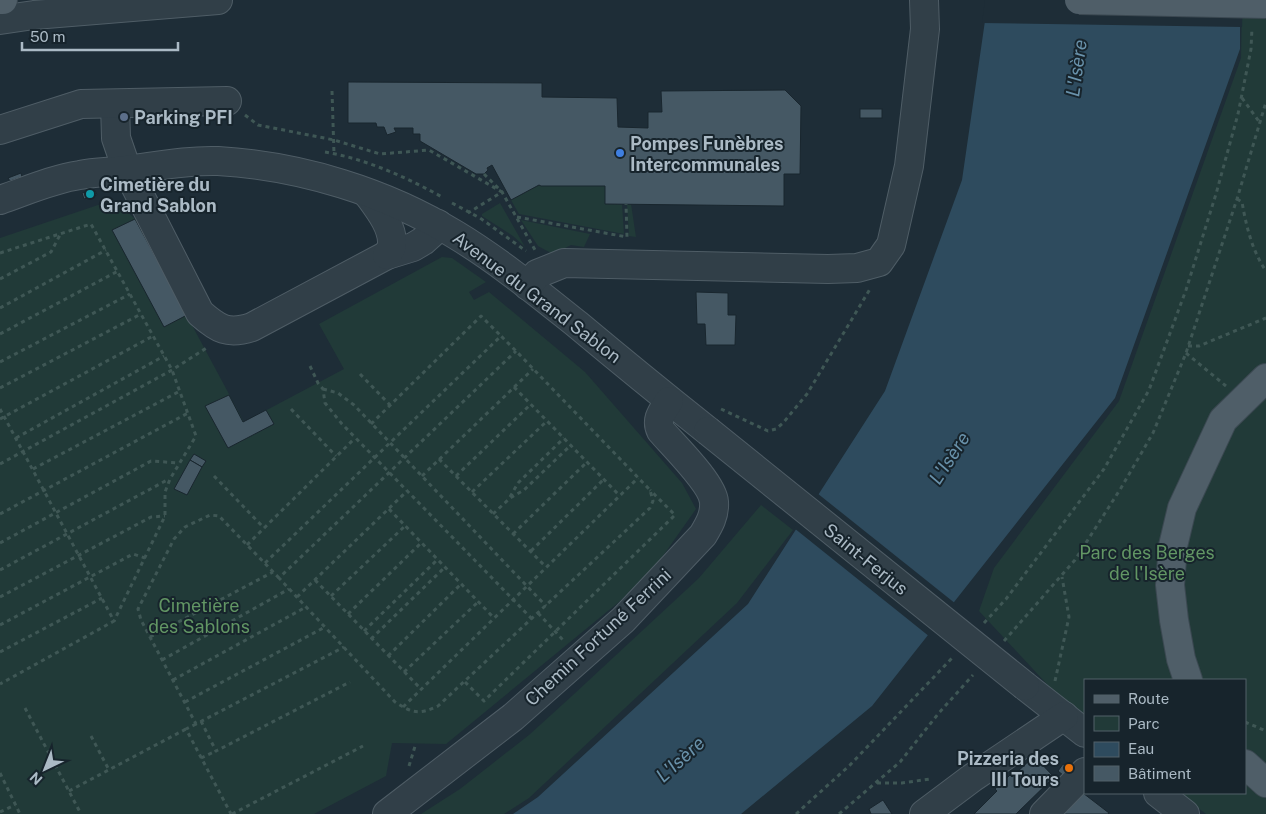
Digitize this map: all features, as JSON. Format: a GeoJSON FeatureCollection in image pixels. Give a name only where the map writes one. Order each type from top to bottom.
{"type":"FeatureCollection","features":[{"type":"Feature","properties":{"kind":"main road"},"geometry":{"type":"LineString","coordinates":[[1079,0],[1259,12]]}},
{"type":"Feature","properties":{"kind":"main road"},"geometry":{"type":"LineString","coordinates":[[1188,679],[1181,659],[1170,585],[1173,546],[1182,508],[1223,420],[1266,378]]}},
{"type":"Feature","properties":{"kind":"main road"},"geometry":{"type":"LineString","coordinates":[[1246,765],[1266,783]]}},
{"type":"Feature","properties":{"kind":"street"},"geometry":{"type":"LineString","coordinates":[[0,20],[34,15],[218,0]]}},
{"type":"Feature","properties":{"kind":"street"},"geometry":{"type":"LineString","coordinates":[[538,278],[564,263],[828,269],[856,268],[879,262],[891,245],[909,166],[925,29],[924,0]]}},
{"type":"Feature","properties":{"kind":"street"},"geometry":{"type":"LineString","coordinates":[[0,130],[80,104],[227,101]]}},
{"type":"Feature","properties":{"kind":"street"},"geometry":{"type":"LineString","coordinates":[[115,104],[116,138],[135,169],[173,262],[200,313],[223,330],[238,332],[263,321],[388,255],[423,241],[433,232],[448,230]]}},
{"type":"Feature","properties":{"kind":"street","name":"Avenue du Grand Sablon"},"geometry":{"type":"LineString","coordinates":[[0,200],[79,175],[180,162],[218,161],[266,166],[313,177],[367,193],[396,203],[538,278],[670,401],[712,424]]}},
{"type":"Feature","properties":{"kind":"street"},"geometry":{"type":"LineString","coordinates":[[367,193],[382,215],[389,230],[393,245],[388,255]]}},
{"type":"Feature","properties":{"kind":"street","name":"Chemin Fortuné Ferrini"},"geometry":{"type":"LineString","coordinates":[[387,814],[513,717],[615,626],[703,535],[712,520],[714,502],[705,482],[661,431],[658,425],[658,419],[670,401]]}},
{"type":"Feature","properties":{"kind":"street","name":"Saint-Ferjus"},"geometry":{"type":"LineString","coordinates":[[712,424],[1025,686],[1084,732]]}},
{"type":"Feature","properties":{"kind":"street"},"geometry":{"type":"LineString","coordinates":[[924,814],[972,778],[1055,710]]}},
{"type":"Feature","properties":{"kind":"street"},"geometry":{"type":"LineString","coordinates":[[1044,814],[1084,773]]}},
{"type":"Feature","properties":{"kind":"street"},"geometry":{"type":"LineString","coordinates":[[1159,794],[1185,814]]}},
{"type":"Feature","properties":{"kind":"path"},"geometry":{"type":"LineString","coordinates":[[980,628],[1006,599],[1104,469],[1149,390],[1186,290],[1216,194],[1241,97],[1259,12]]}},
{"type":"Feature","properties":{"kind":"path"},"geometry":{"type":"LineString","coordinates":[[332,91],[334,154]]}},
{"type":"Feature","properties":{"kind":"path"},"geometry":{"type":"LineString","coordinates":[[1241,97],[1260,124]]}},
{"type":"Feature","properties":{"kind":"path"},"geometry":{"type":"LineString","coordinates":[[227,101],[258,125],[334,140],[380,154],[429,150],[502,192]]}},
{"type":"Feature","properties":{"kind":"path"},"geometry":{"type":"LineString","coordinates":[[999,645],[1075,560],[1140,458],[1156,426],[1186,353],[1237,199],[1266,102]]}},
{"type":"Feature","properties":{"kind":"path"},"geometry":{"type":"LineString","coordinates":[[484,174],[502,192],[517,217],[538,278]]}},
{"type":"Feature","properties":{"kind":"path"},"geometry":{"type":"LineString","coordinates":[[448,230],[468,212],[502,192]]}},
{"type":"Feature","properties":{"kind":"path"},"geometry":{"type":"LineString","coordinates":[[1237,199],[1242,202],[1245,220],[1256,252],[1266,271]]}},
{"type":"Feature","properties":{"kind":"path"},"geometry":{"type":"LineString","coordinates":[[517,217],[627,237],[626,204]]}},
{"type":"Feature","properties":{"kind":"path"},"geometry":{"type":"LineString","coordinates":[[0,253],[91,224],[172,370],[196,436],[170,479],[165,492],[165,516],[114,620],[0,684]]}},
{"type":"Feature","properties":{"kind":"path"},"geometry":{"type":"LineString","coordinates":[[0,280],[51,252],[61,233]]}},
{"type":"Feature","properties":{"kind":"path"},"geometry":{"type":"LineString","coordinates":[[0,308],[106,250]]}},
{"type":"Feature","properties":{"kind":"path"},"geometry":{"type":"LineString","coordinates":[[712,424],[720,408],[768,430],[776,429],[783,423],[807,394],[860,308],[872,286],[879,262]]}},
{"type":"Feature","properties":{"kind":"path"},"geometry":{"type":"LineString","coordinates":[[0,334],[118,271]]}},
{"type":"Feature","properties":{"kind":"path"},"geometry":{"type":"LineString","coordinates":[[0,362],[130,294]]}},
{"type":"Feature","properties":{"kind":"path"},"geometry":{"type":"LineString","coordinates":[[0,388],[141,314]]}},
{"type":"Feature","properties":{"kind":"path"},"geometry":{"type":"LineString","coordinates":[[371,424],[481,316],[675,515],[484,701],[464,682]]}},
{"type":"Feature","properties":{"kind":"path"},"geometry":{"type":"LineString","coordinates":[[1188,346],[1199,346],[1266,318]]}},
{"type":"Feature","properties":{"kind":"path"},"geometry":{"type":"LineString","coordinates":[[0,464],[238,332]]}},
{"type":"Feature","properties":{"kind":"path"},"geometry":{"type":"LineString","coordinates":[[0,419],[153,336]]}},
{"type":"Feature","properties":{"kind":"path"},"geometry":{"type":"LineString","coordinates":[[265,563],[501,336]]}},
{"type":"Feature","properties":{"kind":"path"},"geometry":{"type":"LineString","coordinates":[[279,578],[516,351]]}},
{"type":"Feature","properties":{"kind":"path"},"geometry":{"type":"LineString","coordinates":[[1186,353],[1228,388]]}},
{"type":"Feature","properties":{"kind":"path"},"geometry":{"type":"LineString","coordinates":[[16,438],[164,356]]}},
{"type":"Feature","properties":{"kind":"path"},"geometry":{"type":"LineString","coordinates":[[310,366],[323,389],[325,403],[355,438],[532,619]]}},
{"type":"Feature","properties":{"kind":"path"},"geometry":{"type":"LineString","coordinates":[[422,476],[532,369]]}},
{"type":"Feature","properties":{"kind":"path"},"geometry":{"type":"LineString","coordinates":[[360,374],[390,405]]}},
{"type":"Feature","properties":{"kind":"path"},"geometry":{"type":"LineString","coordinates":[[514,387],[620,496]]}},
{"type":"Feature","properties":{"kind":"path"},"geometry":{"type":"LineString","coordinates":[[323,389],[338,392],[371,424],[546,606]]}},
{"type":"Feature","properties":{"kind":"path"},"geometry":{"type":"LineString","coordinates":[[33,469],[180,391]]}},
{"type":"Feature","properties":{"kind":"path"},"geometry":{"type":"LineString","coordinates":[[456,476],[531,404]]}},
{"type":"Feature","properties":{"kind":"path"},"geometry":{"type":"LineString","coordinates":[[0,409],[114,620]]}},
{"type":"Feature","properties":{"kind":"path"},"geometry":{"type":"LineString","coordinates":[[291,409],[336,456]]}},
{"type":"Feature","properties":{"kind":"path"},"geometry":{"type":"LineString","coordinates":[[0,514],[188,412]]}},
{"type":"Feature","properties":{"kind":"path"},"geometry":{"type":"LineString","coordinates":[[472,492],[547,421]]}},
{"type":"Feature","properties":{"kind":"path"},"geometry":{"type":"LineString","coordinates":[[247,545],[355,438]]}},
{"type":"Feature","properties":{"kind":"path"},"geometry":{"type":"LineString","coordinates":[[510,498],[518,483],[564,438]]}},
{"type":"Feature","properties":{"kind":"path"},"geometry":{"type":"LineString","coordinates":[[493,514],[510,498],[524,490],[570,445]]}},
{"type":"Feature","properties":{"kind":"path"},"geometry":{"type":"LineString","coordinates":[[440,459],[546,567]]}},
{"type":"Feature","properties":{"kind":"path"},"geometry":{"type":"LineString","coordinates":[[0,542],[151,461],[179,463]]}},
{"type":"Feature","properties":{"kind":"path"},"geometry":{"type":"LineString","coordinates":[[513,534],[587,462]]}},
{"type":"Feature","properties":{"kind":"path"},"geometry":{"type":"LineString","coordinates":[[214,476],[264,528]]}},
{"type":"Feature","properties":{"kind":"path"},"geometry":{"type":"LineString","coordinates":[[403,707],[638,478]]}},
{"type":"Feature","properties":{"kind":"path"},"geometry":{"type":"LineString","coordinates":[[0,570],[170,479]]}},
{"type":"Feature","properties":{"kind":"path"},"geometry":{"type":"LineString","coordinates":[[531,551],[604,479]]}},
{"type":"Feature","properties":{"kind":"path"},"geometry":{"type":"LineString","coordinates":[[196,724],[141,620],[138,609],[174,539],[185,527],[210,515],[218,516],[274,572],[395,702],[410,711],[428,711],[438,706],[650,508],[653,501],[650,490]]}},
{"type":"Feature","properties":{"kind":"path"},"geometry":{"type":"LineString","coordinates":[[297,598],[407,491]]}},
{"type":"Feature","properties":{"kind":"path"},"geometry":{"type":"LineString","coordinates":[[389,509],[494,618]]}},
{"type":"Feature","properties":{"kind":"path"},"geometry":{"type":"LineString","coordinates":[[0,597],[151,517],[165,516]]}},
{"type":"Feature","properties":{"kind":"path"},"geometry":{"type":"LineString","coordinates":[[331,596],[405,526]]}},
{"type":"Feature","properties":{"kind":"path"},"geometry":{"type":"LineString","coordinates":[[348,614],[421,542]]}},
{"type":"Feature","properties":{"kind":"path"},"geometry":{"type":"LineString","coordinates":[[0,625],[133,554],[145,558]]}},
{"type":"Feature","properties":{"kind":"path"},"geometry":{"type":"LineString","coordinates":[[364,631],[438,560]]}},
{"type":"Feature","properties":{"kind":"path"},"geometry":{"type":"LineString","coordinates":[[371,638],[444,567]]}},
{"type":"Feature","properties":{"kind":"path"},"geometry":{"type":"LineString","coordinates":[[150,637],[274,572]]}},
{"type":"Feature","properties":{"kind":"path"},"geometry":{"type":"LineString","coordinates":[[1055,710],[1056,678],[1069,617],[1062,576]]}},
{"type":"Feature","properties":{"kind":"path"},"geometry":{"type":"LineString","coordinates":[[315,580],[421,689]]}},
{"type":"Feature","properties":{"kind":"path"},"geometry":{"type":"LineString","coordinates":[[388,656],[461,584]]}},
{"type":"Feature","properties":{"kind":"path"},"geometry":{"type":"LineString","coordinates":[[162,660],[289,589]]}},
{"type":"Feature","properties":{"kind":"path"},"geometry":{"type":"LineString","coordinates":[[0,652],[102,598]]}},
{"type":"Feature","properties":{"kind":"path"},"geometry":{"type":"LineString","coordinates":[[404,672],[478,602]]}},
{"type":"Feature","properties":{"kind":"path"},"geometry":{"type":"LineString","coordinates":[[173,680],[306,606]]}},
{"type":"Feature","properties":{"kind":"path"},"geometry":{"type":"LineString","coordinates":[[538,613],[564,642]]}},
{"type":"Feature","properties":{"kind":"path"},"geometry":{"type":"LineString","coordinates":[[185,702],[325,627]]}},
{"type":"Feature","properties":{"kind":"path"},"geometry":{"type":"LineString","coordinates":[[69,791],[344,647]]}},
{"type":"Feature","properties":{"kind":"path"},"geometry":{"type":"LineString","coordinates":[[796,814],[850,765],[953,657]]}},
{"type":"Feature","properties":{"kind":"path"},"geometry":{"type":"LineString","coordinates":[[839,814],[900,762],[938,714],[974,674]]}},
{"type":"Feature","properties":{"kind":"path"},"geometry":{"type":"LineString","coordinates":[[201,758],[350,682]]}},
{"type":"Feature","properties":{"kind":"path"},"geometry":{"type":"LineString","coordinates":[[25,708],[81,814]]}},
{"type":"Feature","properties":{"kind":"path"},"geometry":{"type":"LineString","coordinates":[[201,721],[216,751]]}},
{"type":"Feature","properties":{"kind":"path"},"geometry":{"type":"LineString","coordinates":[[1246,722],[1266,731]]}},
{"type":"Feature","properties":{"kind":"path"},"geometry":{"type":"LineString","coordinates":[[186,729],[231,814],[363,746]]}},
{"type":"Feature","properties":{"kind":"path"},"geometry":{"type":"LineString","coordinates":[[91,736],[109,770]]}},
{"type":"Feature","properties":{"kind":"path"},"geometry":{"type":"LineString","coordinates":[[0,773],[20,814]]}},
{"type":"Feature","properties":{"kind":"path"},"geometry":{"type":"LineString","coordinates":[[0,786],[5,783]]}},
{"type":"Feature","properties":{"kind":"path"},"geometry":{"type":"LineString","coordinates":[[0,812],[15,804]]}},
{"type":"Feature","properties":{"kind":"green space","name":"Parc des Berges de l'Isère"},"geometry":{"type":"Polygon","coordinates":[[[1242,0],[1266,0],[1266,814],[1206,814],[1179,794],[1246,794],[1246,679],[1084,679],[1084,720],[1070,709],[979,611],[994,568],[1119,401],[1241,58],[1242,0]]]}},
{"type":"Feature","properties":{"kind":"green space"},"geometry":{"type":"Polygon","coordinates":[[[539,185],[605,186],[622,204],[624,234],[519,214],[511,200],[539,185]]]}},
{"type":"Feature","properties":{"kind":"green space"},"geometry":{"type":"Polygon","coordinates":[[[500,203],[525,247],[513,236],[482,216],[482,214],[500,203]]]}},
{"type":"Feature","properties":{"kind":"green space","name":"Cimetière des Sablons"},"geometry":{"type":"Polygon","coordinates":[[[101,204],[120,205],[135,219],[244,422],[344,369],[319,324],[442,257],[452,258],[486,282],[469,292],[474,300],[489,292],[585,372],[682,483],[696,509],[660,560],[620,601],[446,744],[392,743],[386,776],[314,814],[0,814],[0,238],[101,204]]]}},
{"type":"Feature","properties":{"kind":"green space"},"geometry":{"type":"Polygon","coordinates":[[[627,204],[631,204],[636,237],[629,236],[627,204]]]}},
{"type":"Feature","properties":{"kind":"green space"},"geometry":{"type":"Polygon","coordinates":[[[521,220],[590,234],[584,247],[571,245],[553,254],[538,246],[521,220]]]}},
{"type":"Feature","properties":{"kind":"green space"},"geometry":{"type":"Polygon","coordinates":[[[761,505],[793,530],[737,603],[529,798],[504,814],[421,814],[460,789],[529,735],[699,578],[761,505]]]}},
{"type":"Feature","properties":{"kind":"water","name":"L'Isère"},"geometry":{"type":"Polygon","coordinates":[[[988,0],[1240,0],[1240,49],[1115,398],[872,706],[741,814],[513,814],[538,797],[748,604],[885,391],[962,180],[988,0]]]}},
{"type":"Feature","properties":{"kind":"pier"},"geometry":{"type":"Polygon","coordinates":[[[985,0],[1243,0],[1242,27],[982,23],[985,0]]]}},
{"type":"Feature","properties":{"kind":"pier"},"geometry":{"type":"Polygon","coordinates":[[[817,493],[956,604],[930,637],[794,528],[817,493]]]}},
{"type":"Feature","properties":{"kind":"building","name":"Pompes Funèbres Intercommunales"},"geometry":{"type":"Polygon","coordinates":[[[348,82],[542,83],[542,97],[617,98],[618,127],[648,128],[648,112],[662,112],[661,91],[785,90],[801,106],[800,174],[784,174],[784,206],[605,204],[605,186],[539,185],[511,200],[492,165],[487,168],[488,170],[484,174],[476,174],[420,141],[420,134],[413,134],[413,128],[394,128],[396,132],[387,135],[384,127],[377,127],[376,123],[348,123],[348,82]]]}},
{"type":"Feature","properties":{"kind":"building"},"geometry":{"type":"Polygon","coordinates":[[[860,109],[882,109],[882,118],[860,118],[860,109]]]}},
{"type":"Feature","properties":{"kind":"building"},"geometry":{"type":"Polygon","coordinates":[[[21,173],[22,177],[10,181],[8,178],[21,173]]]}},
{"type":"Feature","properties":{"kind":"building","name":"Cimetière du Grand Sablon"},"geometry":{"type":"Polygon","coordinates":[[[95,190],[97,195],[84,199],[82,193],[95,190]]]}},
{"type":"Feature","properties":{"kind":"building"},"geometry":{"type":"Polygon","coordinates":[[[135,219],[187,315],[164,327],[112,230],[135,219]]]}},
{"type":"Feature","properties":{"kind":"building"},"geometry":{"type":"Polygon","coordinates":[[[696,292],[728,293],[728,315],[736,315],[735,345],[706,345],[705,324],[697,324],[696,292]]]}},
{"type":"Feature","properties":{"kind":"building"},"geometry":{"type":"Polygon","coordinates":[[[229,395],[243,422],[266,410],[274,424],[228,448],[205,406],[229,395]]]}},
{"type":"Feature","properties":{"kind":"building"},"geometry":{"type":"Polygon","coordinates":[[[194,454],[206,461],[202,467],[190,460],[194,454]]]}},
{"type":"Feature","properties":{"kind":"building"},"geometry":{"type":"Polygon","coordinates":[[[190,460],[202,467],[187,495],[174,489],[190,460]]]}},
{"type":"Feature","properties":{"kind":"building"},"geometry":{"type":"Polygon","coordinates":[[[1034,756],[1054,777],[1016,814],[974,814],[997,791],[995,789],[1010,775],[1012,777],[1034,756]]]}},
{"type":"Feature","properties":{"kind":"building"},"geometry":{"type":"Polygon","coordinates":[[[1063,764],[1075,771],[1069,780],[1058,771],[1063,764]]]}},
{"type":"Feature","properties":{"kind":"building"},"geometry":{"type":"Polygon","coordinates":[[[1079,790],[1109,813],[1108,814],[1063,814],[1079,790]]]}},
{"type":"Feature","properties":{"kind":"building"},"geometry":{"type":"Polygon","coordinates":[[[883,800],[892,814],[871,814],[869,809],[883,800]]]}},
{"type":"Feature","properties":{"kind":"place","name":"Parking PFI"},"geometry":{"type":"Point","coordinates":[124,117]}},
{"type":"Feature","properties":{"kind":"place","name":"Pompes Funèbres Intercommunales"},"geometry":{"type":"Point","coordinates":[620,153]}},
{"type":"Feature","properties":{"kind":"place","name":"Cimetière du Grand Sablon"},"geometry":{"type":"Point","coordinates":[90,194]}},
{"type":"Feature","properties":{"kind":"place","name":"Pizzeria des III Tours"},"geometry":{"type":"Point","coordinates":[1069,768]}}]}
